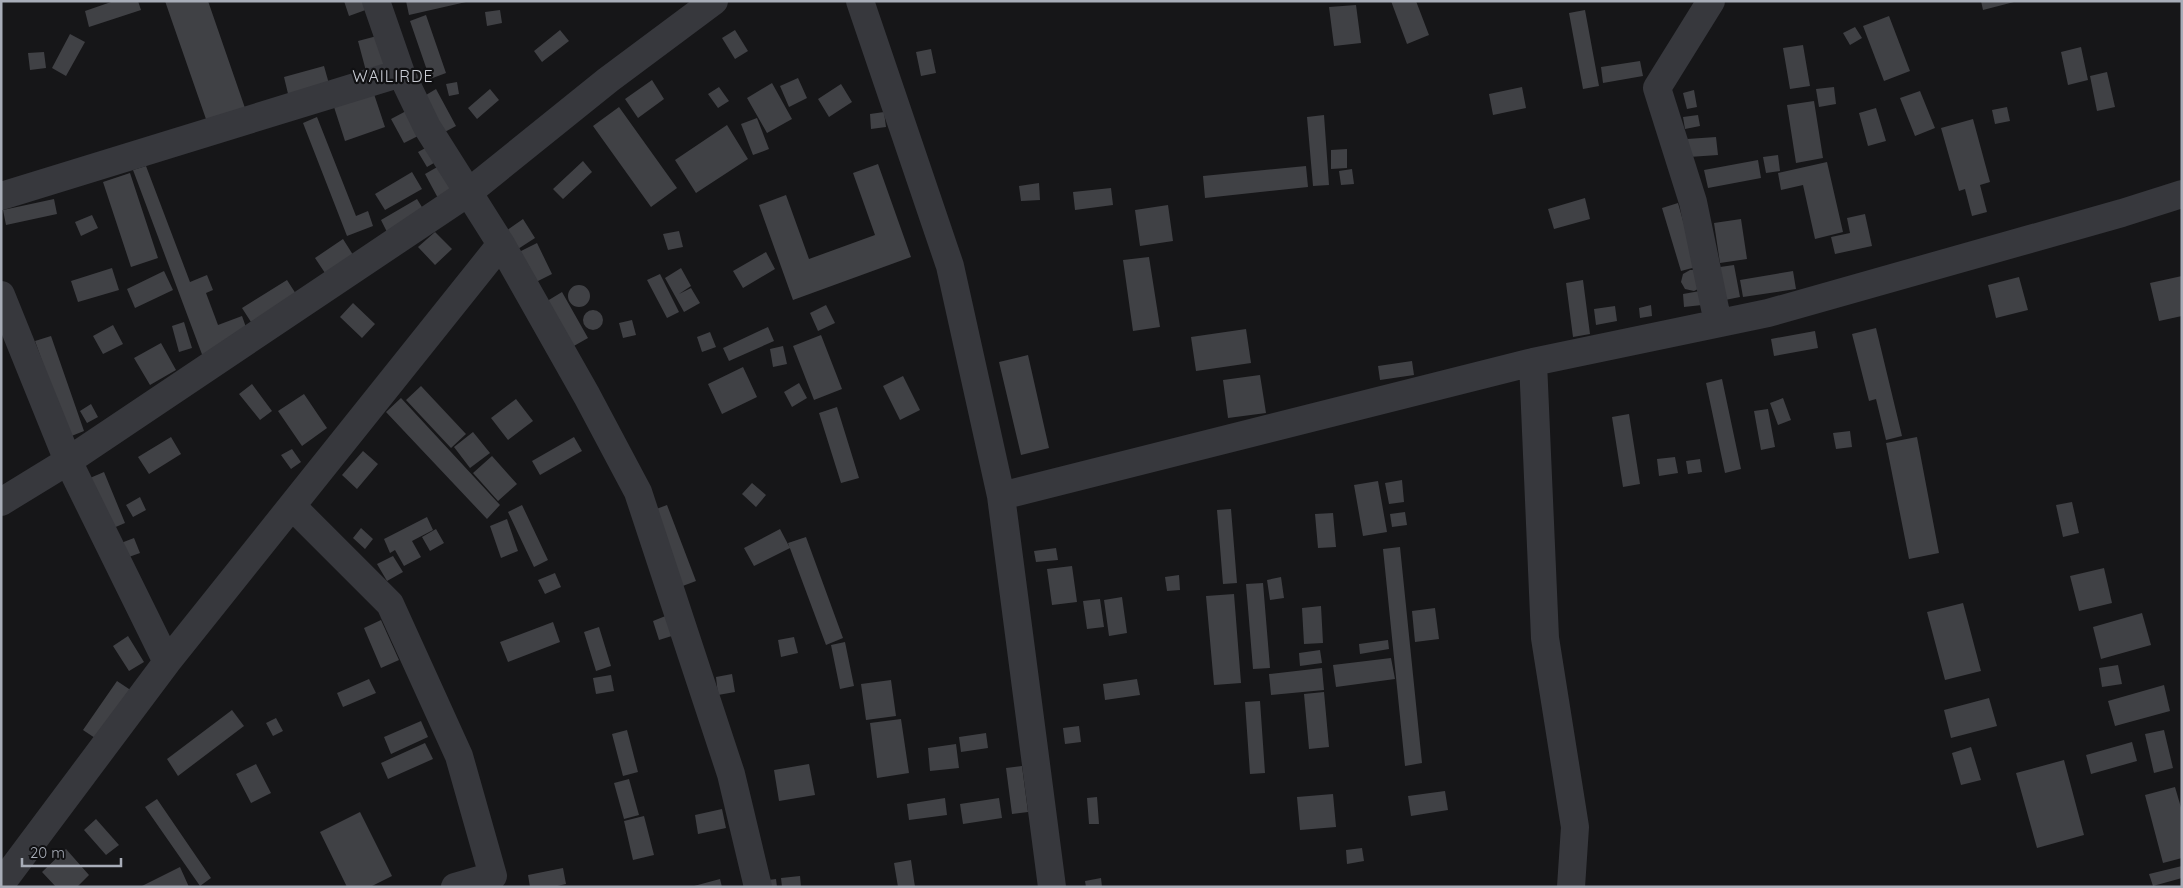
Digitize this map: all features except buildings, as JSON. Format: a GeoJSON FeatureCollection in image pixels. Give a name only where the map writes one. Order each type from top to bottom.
{"type":"FeatureCollection","features":[{"type":"Feature","properties":{"kind":"street"},"geometry":{"type":"LineString","coordinates":[[376,1],[401,73],[427,127],[501,244],[587,396],[638,492],[731,774],[758,887]]}},
{"type":"Feature","properties":{"kind":"street"},"geometry":{"type":"LineString","coordinates":[[1,502],[68,461],[469,192],[608,80],[714,1]]}},
{"type":"Feature","properties":{"kind":"street"},"geometry":{"type":"LineString","coordinates":[[860,1],[950,266],[1001,496],[1052,887]]}},
{"type":"Feature","properties":{"kind":"street"},"geometry":{"type":"LineString","coordinates":[[1710,1],[1658,88],[1693,202],[1718,323]]}},
{"type":"Feature","properties":{"kind":"street"},"geometry":{"type":"LineString","coordinates":[[1,196],[401,73]]}},
{"type":"Feature","properties":{"kind":"street"},"geometry":{"type":"LineString","coordinates":[[1001,496],[1532,362],[1768,313],[2122,213],[2182,194]]}},
{"type":"Feature","properties":{"kind":"street"},"geometry":{"type":"LineString","coordinates":[[1,884],[167,662],[501,244]]}},
{"type":"Feature","properties":{"kind":"street"},"geometry":{"type":"LineString","coordinates":[[1,295],[68,461],[167,662]]}},
{"type":"Feature","properties":{"kind":"street"},"geometry":{"type":"LineString","coordinates":[[1532,362],[1546,638],[1575,827],[1571,887]]}},
{"type":"Feature","properties":{"kind":"street"},"geometry":{"type":"LineString","coordinates":[[292,506],[390,604],[459,756],[493,876],[455,887]]}},
{"type":"Feature","properties":{"kind":"district","name":"WAILIRDE"},"geometry":{"type":"Point","coordinates":[393,76]}}]}
